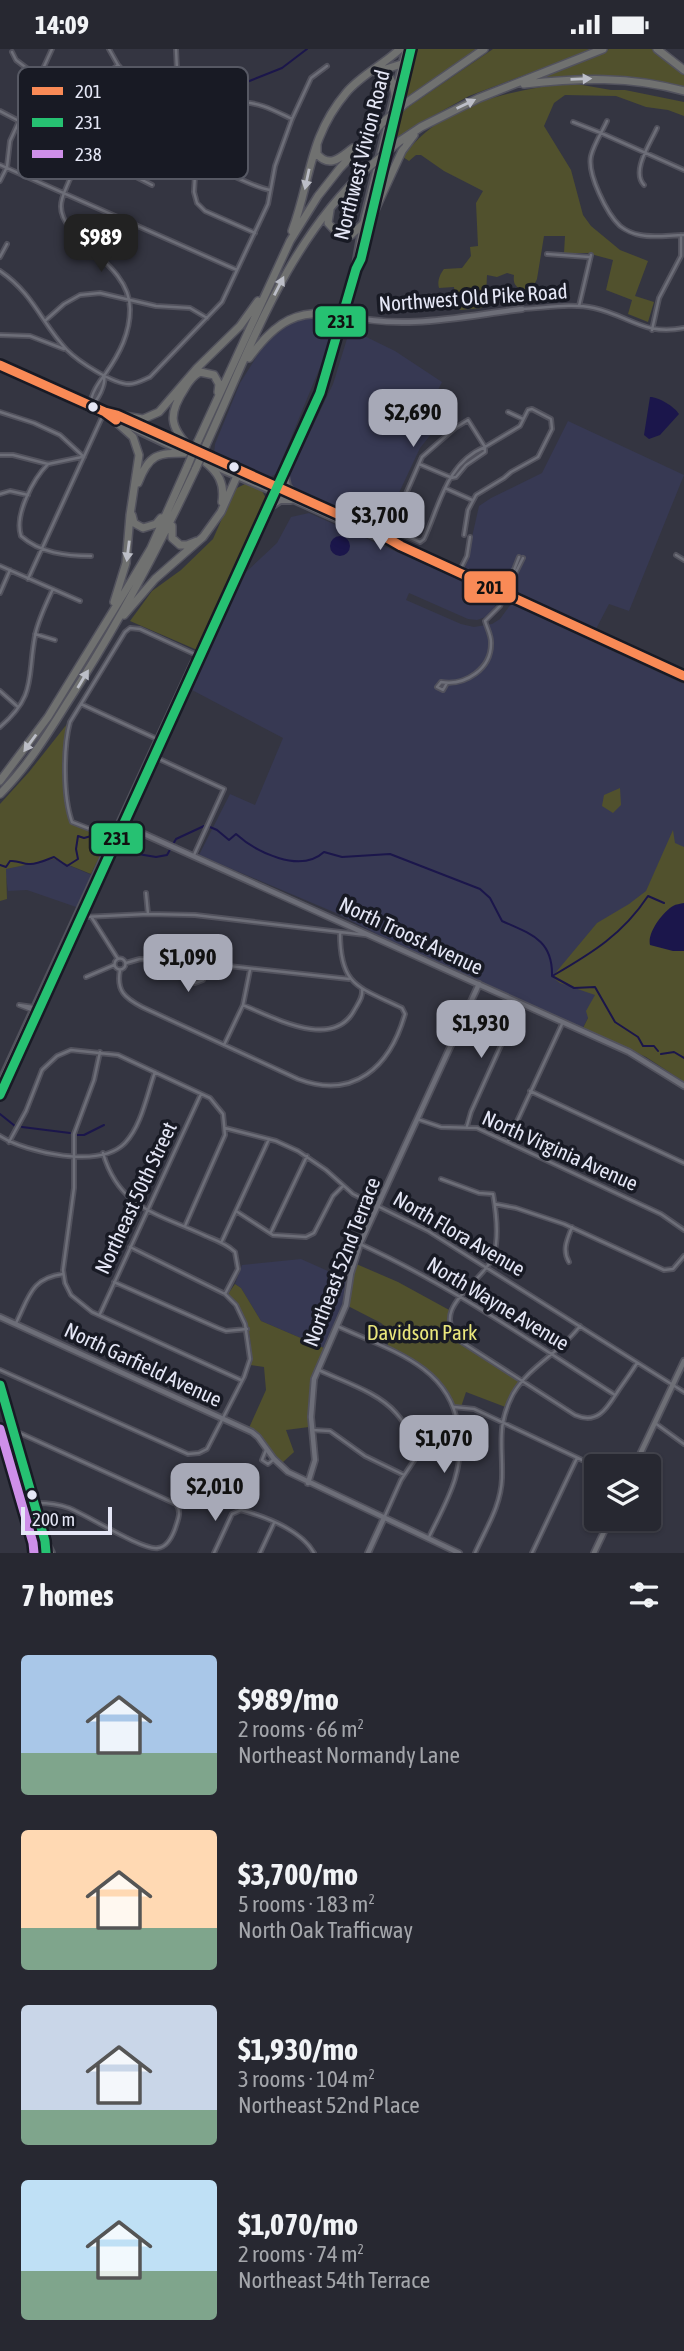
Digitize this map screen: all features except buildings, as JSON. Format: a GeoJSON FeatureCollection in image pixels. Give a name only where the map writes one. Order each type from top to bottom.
{"type":"FeatureCollection","features":[{"type":"Feature","properties":{"kind":"highway"},"geometry":{"type":"LineString","coordinates":[[282,258],[299,213],[313,151],[328,117],[356,82],[400,49]]}},
{"type":"Feature","properties":{"kind":"highway"},"geometry":{"type":"LineString","coordinates":[[202,443],[216,401],[267,289],[318,197],[381,124],[406,103],[484,49]]}},
{"type":"Feature","properties":{"kind":"highway"},"geometry":{"type":"LineString","coordinates":[[204,461],[214,469],[221,480],[223,498],[216,515],[198,540],[180,545],[171,535],[178,507],[202,443],[288,267],[312,230],[351,183],[400,141],[421,127],[479,97],[603,49]]}},
{"type":"Feature","properties":{"kind":"highway"},"geometry":{"type":"LineString","coordinates":[[657,49],[684,70]]}},
{"type":"Feature","properties":{"kind":"highway"},"geometry":{"type":"LineString","coordinates":[[368,137],[336,160],[325,161],[317,154],[318,144],[335,111],[356,86],[376,71],[405,63]]}},
{"type":"Feature","properties":{"kind":"highway"},"geometry":{"type":"LineString","coordinates":[[376,71],[384,73],[393,81],[395,95]]}},
{"type":"Feature","properties":{"kind":"highway"},"geometry":{"type":"LineString","coordinates":[[513,85],[607,78],[684,91]]}},
{"type":"Feature","properties":{"kind":"highway"},"geometry":{"type":"LineString","coordinates":[[331,207],[328,223],[338,234],[351,235],[366,223],[402,151],[421,127]]}},
{"type":"Feature","properties":{"kind":"highway"},"geometry":{"type":"LineString","coordinates":[[116,417],[143,419],[159,412],[197,368],[247,318],[267,289]]}},
{"type":"Feature","properties":{"kind":"highway"},"geometry":{"type":"LineString","coordinates":[[240,370],[266,336],[285,321],[310,312],[344,315]]}},
{"type":"Feature","properties":{"kind":"highway"},"geometry":{"type":"LineString","coordinates":[[192,466],[156,524],[144,528],[132,520],[138,482],[146,464],[159,454],[188,450],[174,427],[173,409],[196,375],[211,372],[218,379],[216,401]]}},
{"type":"Feature","properties":{"kind":"highway"},"geometry":{"type":"LineString","coordinates":[[105,623],[124,574],[139,460],[133,437],[116,417]]}},
{"type":"Feature","properties":{"kind":"highway"},"geometry":{"type":"LineString","coordinates":[[109,635],[146,588],[203,537],[221,512],[237,476]]}},
{"type":"Feature","properties":{"kind":"highway"},"geometry":{"type":"LineString","coordinates":[[0,781],[48,717],[151,548],[174,496]]}},
{"type":"Feature","properties":{"kind":"highway"},"geometry":{"type":"LineString","coordinates":[[0,794],[37,750],[109,635],[178,507]]}},
{"type":"Feature","properties":{"kind":"main road","name":"Northwest Vivion Road"},"geometry":{"type":"LineString","coordinates":[[199,656],[320,393],[356,269],[356,257],[405,63],[406,49]]}},
{"type":"Feature","properties":{"kind":"main road","name":"Northwest Vivion Road"},"geometry":{"type":"LineString","coordinates":[[366,223],[395,95],[411,49]]}},
{"type":"Feature","properties":{"kind":"main road"},"geometry":{"type":"LineString","coordinates":[[339,331],[356,318]]}},
{"type":"Feature","properties":{"kind":"main road"},"geometry":{"type":"LineString","coordinates":[[0,365],[260,483],[271,480],[284,471],[286,486],[292,497]]}},
{"type":"Feature","properties":{"kind":"main road"},"geometry":{"type":"LineString","coordinates":[[188,450],[204,461],[237,476],[276,489],[373,536],[401,545],[684,675]]}},
{"type":"Feature","properties":{"kind":"main road"},"geometry":{"type":"LineString","coordinates":[[215,466],[276,489]]}},
{"type":"Feature","properties":{"kind":"main road"},"geometry":{"type":"LineString","coordinates":[[260,483],[268,501],[267,509]]}},
{"type":"Feature","properties":{"kind":"main road"},"geometry":{"type":"LineString","coordinates":[[267,509],[292,497]]}},
{"type":"Feature","properties":{"kind":"main road"},"geometry":{"type":"LineString","coordinates":[[153,756],[189,671],[199,656]]}},
{"type":"Feature","properties":{"kind":"main road"},"geometry":{"type":"LineString","coordinates":[[0,1084],[193,675],[199,656]]}},
{"type":"Feature","properties":{"kind":"main road"},"geometry":{"type":"LineString","coordinates":[[0,1095],[36,1010]]}},
{"type":"Feature","properties":{"kind":"main road"},"geometry":{"type":"LineString","coordinates":[[640,1454],[684,1361]]}},
{"type":"Feature","properties":{"kind":"main road"},"geometry":{"type":"LineString","coordinates":[[0,1385],[49,1553]]}},
{"type":"Feature","properties":{"kind":"main road"},"geometry":{"type":"LineString","coordinates":[[594,1553],[604,1531]]}},
{"type":"Feature","properties":{"kind":"street"},"geometry":{"type":"LineString","coordinates":[[43,67],[52,49]]}},
{"type":"Feature","properties":{"kind":"street"},"geometry":{"type":"LineString","coordinates":[[109,49],[118,65],[115,67]]}},
{"type":"Feature","properties":{"kind":"street"},"geometry":{"type":"LineString","coordinates":[[176,49],[177,67]]}},
{"type":"Feature","properties":{"kind":"street"},"geometry":{"type":"LineString","coordinates":[[12,53],[25,67]]}},
{"type":"Feature","properties":{"kind":"street"},"geometry":{"type":"LineString","coordinates":[[0,335],[30,335],[57,345],[104,375],[128,384],[150,377],[222,302],[268,204],[275,166],[292,119],[311,78],[327,66]]}},
{"type":"Feature","properties":{"kind":"street"},"geometry":{"type":"LineString","coordinates":[[248,104],[292,119]]}},
{"type":"Feature","properties":{"kind":"street"},"geometry":{"type":"LineString","coordinates":[[0,111],[18,120]]}},
{"type":"Feature","properties":{"kind":"street"},"geometry":{"type":"LineString","coordinates":[[607,121],[591,163],[604,204],[621,227],[638,235],[683,235],[681,256],[659,298],[652,330]]}},
{"type":"Feature","properties":{"kind":"street"},"geometry":{"type":"LineString","coordinates":[[573,122],[684,170]]}},
{"type":"Feature","properties":{"kind":"street"},"geometry":{"type":"LineString","coordinates":[[0,181],[6,167],[8,145],[18,123]]}},
{"type":"Feature","properties":{"kind":"street"},"geometry":{"type":"LineString","coordinates":[[644,185],[639,174],[657,128]]}},
{"type":"Feature","properties":{"kind":"street"},"geometry":{"type":"LineString","coordinates":[[0,165],[18,172]]}},
{"type":"Feature","properties":{"kind":"street"},"geometry":{"type":"LineString","coordinates":[[33,179],[237,270]]}},
{"type":"Feature","properties":{"kind":"street"},"geometry":{"type":"LineString","coordinates":[[71,179],[61,207],[66,223],[110,265],[131,301],[124,342],[104,375],[105,381],[95,403],[90,406]]}},
{"type":"Feature","properties":{"kind":"street"},"geometry":{"type":"LineString","coordinates":[[140,179],[152,185]]}},
{"type":"Feature","properties":{"kind":"street"},"geometry":{"type":"LineString","coordinates":[[194,179],[194,194],[198,205],[207,212],[255,233]]}},
{"type":"Feature","properties":{"kind":"street"},"geometry":{"type":"LineString","coordinates":[[238,179],[270,190]]}},
{"type":"Feature","properties":{"kind":"street"},"geometry":{"type":"LineString","coordinates":[[0,257],[7,244]]}},
{"type":"Feature","properties":{"kind":"street"},"geometry":{"type":"LineString","coordinates":[[547,254],[591,256],[579,306]]}},
{"type":"Feature","properties":{"kind":"street"},"geometry":{"type":"LineString","coordinates":[[0,271],[19,286],[67,350]]}},
{"type":"Feature","properties":{"kind":"street"},"geometry":{"type":"LineString","coordinates":[[46,320],[64,304],[82,294],[100,293],[163,307],[190,308],[207,318]]}},
{"type":"Feature","properties":{"kind":"street"},"geometry":{"type":"LineString","coordinates":[[123,298],[127,294]]}},
{"type":"Feature","properties":{"kind":"street","name":"Northwest Old Pike Road"},"geometry":{"type":"LineString","coordinates":[[344,315],[399,323],[522,309],[579,306],[611,313],[652,330],[684,328]]}},
{"type":"Feature","properties":{"kind":"street"},"geometry":{"type":"LineString","coordinates":[[57,345],[60,341]]}},
{"type":"Feature","properties":{"kind":"street"},"geometry":{"type":"LineString","coordinates":[[464,535],[468,510],[476,495],[511,471],[538,457],[552,429],[552,422],[532,409],[528,410],[520,426],[458,466],[450,477],[424,540],[420,542],[407,537],[388,526],[398,512],[422,457],[455,428],[468,420],[485,447]]}},
{"type":"Feature","properties":{"kind":"street"},"geometry":{"type":"LineString","coordinates":[[0,412],[50,429],[71,442],[84,457]]}},
{"type":"Feature","properties":{"kind":"street"},"geometry":{"type":"LineString","coordinates":[[28,579],[105,412]]}},
{"type":"Feature","properties":{"kind":"street"},"geometry":{"type":"LineString","coordinates":[[508,412],[523,419]]}},
{"type":"Feature","properties":{"kind":"street"},"geometry":{"type":"LineString","coordinates":[[76,457],[78,452]]}},
{"type":"Feature","properties":{"kind":"street"},"geometry":{"type":"LineString","coordinates":[[0,455],[13,455],[48,464],[84,457]]}},
{"type":"Feature","properties":{"kind":"street"},"geometry":{"type":"LineString","coordinates":[[39,462],[41,471]]}},
{"type":"Feature","properties":{"kind":"street"},"geometry":{"type":"LineString","coordinates":[[48,464],[41,471],[24,505],[19,524],[21,536],[65,556],[91,556]]}},
{"type":"Feature","properties":{"kind":"street"},"geometry":{"type":"LineString","coordinates":[[419,464],[450,477]]}},
{"type":"Feature","properties":{"kind":"street"},"geometry":{"type":"LineString","coordinates":[[445,488],[472,501]]}},
{"type":"Feature","properties":{"kind":"street"},"geometry":{"type":"LineString","coordinates":[[0,494],[8,491],[29,495]]}},
{"type":"Feature","properties":{"kind":"street"},"geometry":{"type":"LineString","coordinates":[[16,492],[24,505]]}},
{"type":"Feature","properties":{"kind":"street"},"geometry":{"type":"LineString","coordinates":[[401,545],[402,535]]}},
{"type":"Feature","properties":{"kind":"street"},"geometry":{"type":"LineString","coordinates":[[401,545],[407,537]]}},
{"type":"Feature","properties":{"kind":"street"},"geometry":{"type":"LineString","coordinates":[[459,572],[467,555],[470,537]]}},
{"type":"Feature","properties":{"kind":"street"},"geometry":{"type":"LineString","coordinates":[[676,555],[684,560]]}},
{"type":"Feature","properties":{"kind":"street"},"geometry":{"type":"LineString","coordinates":[[447,683],[468,679],[484,664],[491,642],[485,621],[496,612],[521,558]]}},
{"type":"Feature","properties":{"kind":"street"},"geometry":{"type":"LineString","coordinates":[[0,566],[80,601]]}},
{"type":"Feature","properties":{"kind":"street"},"geometry":{"type":"LineString","coordinates":[[0,593],[10,570]]}},
{"type":"Feature","properties":{"kind":"street"},"geometry":{"type":"LineString","coordinates":[[0,727],[19,707],[31,677],[35,634],[52,589]]}},
{"type":"Feature","properties":{"kind":"street"},"geometry":{"type":"LineString","coordinates":[[115,839],[72,823],[67,810],[67,736],[70,722],[130,628],[140,629],[199,656]]}},
{"type":"Feature","properties":{"kind":"street"},"geometry":{"type":"LineString","coordinates":[[35,634],[55,640]]}},
{"type":"Feature","properties":{"kind":"street"},"geometry":{"type":"LineString","coordinates":[[0,691],[19,707]]}},
{"type":"Feature","properties":{"kind":"street"},"geometry":{"type":"LineString","coordinates":[[81,705],[158,739]]}},
{"type":"Feature","properties":{"kind":"street"},"geometry":{"type":"LineString","coordinates":[[153,756],[224,789],[194,855]]}},
{"type":"Feature","properties":{"kind":"street","name":"North Troost Avenue"},"geometry":{"type":"LineString","coordinates":[[122,824],[629,1052],[684,1086]]}},
{"type":"Feature","properties":{"kind":"street"},"geometry":{"type":"LineString","coordinates":[[146,893],[148,914]]}},
{"type":"Feature","properties":{"kind":"street"},"geometry":{"type":"LineString","coordinates":[[80,915],[92,918],[148,914],[215,917],[340,933],[369,934]]}},
{"type":"Feature","properties":{"kind":"street"},"geometry":{"type":"LineString","coordinates":[[92,918],[118,959],[126,963],[140,959],[177,961],[349,979]]}},
{"type":"Feature","properties":{"kind":"street"},"geometry":{"type":"LineString","coordinates":[[126,963],[120,970],[119,985],[125,998],[303,1081],[322,1087],[344,1085],[364,1076],[382,1062],[404,1014],[402,1008],[360,988],[349,979],[342,961],[340,933]]}},
{"type":"Feature","properties":{"kind":"street"},"geometry":{"type":"LineString","coordinates":[[86,977],[114,965],[118,959]]}},
{"type":"Feature","properties":{"kind":"street"},"geometry":{"type":"LineString","coordinates":[[177,961],[177,974],[195,983],[203,980],[209,965]]}},
{"type":"Feature","properties":{"kind":"street"},"geometry":{"type":"LineString","coordinates":[[114,965],[120,970]]}},
{"type":"Feature","properties":{"kind":"street"},"geometry":{"type":"LineString","coordinates":[[224,1045],[243,1005],[250,970]]}},
{"type":"Feature","properties":{"kind":"street","name":"Northeast 52nd Terrace"},"geometry":{"type":"LineString","coordinates":[[309,1483],[315,1460],[312,1402],[317,1370],[346,1305],[351,1273],[360,1244],[479,984]]}},
{"type":"Feature","properties":{"kind":"street"},"geometry":{"type":"LineString","coordinates":[[243,1005],[284,1022],[328,1030],[343,1026],[351,1018],[363,995],[360,988]]}},
{"type":"Feature","properties":{"kind":"street"},"geometry":{"type":"LineString","coordinates":[[467,1126],[520,1003]]}},
{"type":"Feature","properties":{"kind":"street"},"geometry":{"type":"LineString","coordinates":[[508,1141],[562,1022]]}},
{"type":"Feature","properties":{"kind":"street"},"geometry":{"type":"LineString","coordinates":[[9,1142],[26,1111],[37,1080],[46,1066],[62,1053],[86,1050],[118,1055],[201,1094],[216,1103],[223,1114],[225,1128],[223,1141],[184,1226]]}},
{"type":"Feature","properties":{"kind":"street"},"geometry":{"type":"LineString","coordinates":[[100,1052],[94,1080],[75,1129],[74,1188],[63,1274],[66,1287],[75,1300],[100,1315],[242,1381]]}},
{"type":"Feature","properties":{"kind":"street"},"geometry":{"type":"LineString","coordinates":[[0,1136],[38,1152],[74,1156],[118,1149],[134,1131],[155,1072]]}},
{"type":"Feature","properties":{"kind":"street"},"geometry":{"type":"LineString","coordinates":[[530,1091],[684,1163]]}},
{"type":"Feature","properties":{"kind":"street","name":"Northeast 50th Street"},"geometry":{"type":"LineString","coordinates":[[100,1315],[201,1094]]}},
{"type":"Feature","properties":{"kind":"street","name":"North Virginia Avenue"},"geometry":{"type":"LineString","coordinates":[[417,1119],[441,1126],[477,1128],[661,1215],[684,1230]]}},
{"type":"Feature","properties":{"kind":"street","name":"North Flora Avenue"},"geometry":{"type":"LineString","coordinates":[[225,1128],[287,1145],[307,1156],[343,1187],[428,1231],[487,1266],[684,1392]]}},
{"type":"Feature","properties":{"kind":"street"},"geometry":{"type":"LineString","coordinates":[[221,1243],[269,1139]]}},
{"type":"Feature","properties":{"kind":"street"},"geometry":{"type":"LineString","coordinates":[[103,1153],[109,1173],[131,1200],[235,1252],[239,1264],[225,1294]]}},
{"type":"Feature","properties":{"kind":"street"},"geometry":{"type":"LineString","coordinates":[[271,1234],[307,1156]]}},
{"type":"Feature","properties":{"kind":"street"},"geometry":{"type":"LineString","coordinates":[[441,1179],[493,1194],[495,1203],[495,1248],[487,1266],[452,1307],[450,1315],[454,1335],[575,1415],[587,1418],[605,1412],[638,1362]]}},
{"type":"Feature","properties":{"kind":"street"},"geometry":{"type":"LineString","coordinates":[[236,1211],[271,1234],[306,1237],[314,1233],[333,1196],[343,1187]]}},
{"type":"Feature","properties":{"kind":"street"},"geometry":{"type":"LineString","coordinates":[[495,1203],[572,1227],[664,1270],[671,1270],[684,1256]]}},
{"type":"Feature","properties":{"kind":"street"},"geometry":{"type":"LineString","coordinates":[[569,1262],[565,1247],[572,1227]]}},
{"type":"Feature","properties":{"kind":"street","name":"North Wayne Avenue"},"geometry":{"type":"LineString","coordinates":[[360,1244],[460,1298],[615,1395]]}},
{"type":"Feature","properties":{"kind":"street"},"geometry":{"type":"LineString","coordinates":[[0,1370],[188,1454],[201,1453],[210,1445],[250,1359],[247,1329],[240,1312],[225,1294],[130,1247]]}},
{"type":"Feature","properties":{"kind":"street"},"geometry":{"type":"LineString","coordinates":[[15,1324],[35,1286],[48,1276],[63,1274]]}},
{"type":"Feature","properties":{"kind":"street"},"geometry":{"type":"LineString","coordinates":[[114,1282],[226,1331],[247,1329]]}},
{"type":"Feature","properties":{"kind":"street","name":"North Garfield Avenue"},"geometry":{"type":"LineString","coordinates":[[0,1317],[255,1434],[286,1471],[459,1553]]}},
{"type":"Feature","properties":{"kind":"street"},"geometry":{"type":"LineString","coordinates":[[337,1326],[421,1366],[441,1384],[454,1407],[459,1447],[455,1481],[429,1539]]}},
{"type":"Feature","properties":{"kind":"street"},"geometry":{"type":"LineString","coordinates":[[475,1553],[498,1500],[502,1478],[502,1424],[510,1401],[536,1365],[553,1355],[580,1326]]}},
{"type":"Feature","properties":{"kind":"street"},"geometry":{"type":"LineString","coordinates":[[317,1370],[375,1397],[388,1406],[397,1414],[421,1450]]}},
{"type":"Feature","properties":{"kind":"street"},"geometry":{"type":"LineString","coordinates":[[454,1407],[474,1409],[584,1461]]}},
{"type":"Feature","properties":{"kind":"street"},"geometry":{"type":"LineString","coordinates":[[655,1423],[684,1444]]}},
{"type":"Feature","properties":{"kind":"street"},"geometry":{"type":"LineString","coordinates":[[13,1430],[177,1505],[180,1513],[174,1533],[166,1545],[151,1548],[63,1506],[34,1503]]}},
{"type":"Feature","properties":{"kind":"street"},"geometry":{"type":"LineString","coordinates":[[312,1430],[330,1431],[365,1456],[404,1475]]}},
{"type":"Feature","properties":{"kind":"street"},"geometry":{"type":"LineString","coordinates":[[421,1450],[459,1447]]}},
{"type":"Feature","properties":{"kind":"street","name":"North Garfield Avenue"},"geometry":{"type":"LineString","coordinates":[[266,1450],[261,1460],[268,1464],[274,1459]]}},
{"type":"Feature","properties":{"kind":"street"},"geometry":{"type":"LineString","coordinates":[[368,1553],[404,1475],[421,1450]]}},
{"type":"Feature","properties":{"kind":"street"},"geometry":{"type":"LineString","coordinates":[[532,1553],[577,1458]]}},
{"type":"Feature","properties":{"kind":"street"},"geometry":{"type":"LineString","coordinates":[[214,1553],[232,1514],[243,1510],[303,1537],[314,1553]]}},
{"type":"Feature","properties":{"kind":"street"},"geometry":{"type":"LineString","coordinates":[[260,1553],[274,1523]]}},
{"type":"Feature","properties":{"kind":"shaded area"},"geometry":{"type":"Polygon","coordinates":[[[325,316],[334,319],[330,343],[276,474],[268,478],[214,454],[215,444],[240,383],[265,343],[292,322],[325,316]]]}},
{"type":"Feature","properties":{"kind":"shaded area"},"geometry":{"type":"Polygon","coordinates":[[[350,329],[395,351],[442,382],[429,408],[456,420],[432,433],[420,448],[382,529],[294,488],[288,478],[333,384],[350,329]]]}},
{"type":"Feature","properties":{"kind":"shaded area"},"geometry":{"type":"Polygon","coordinates":[[[650,397],[666,403],[679,414],[660,435],[649,439],[644,435],[650,397]]]}},
{"type":"Feature","properties":{"kind":"shaded area"},"geometry":{"type":"Polygon","coordinates":[[[568,421],[684,475],[629,611],[609,604],[596,629],[465,568],[479,506],[542,473],[568,421]]]}},
{"type":"Feature","properties":{"kind":"shaded area"},"geometry":{"type":"Polygon","coordinates":[[[309,513],[498,597],[494,609],[486,617],[477,620],[468,619],[409,593],[406,600],[474,627],[492,624],[500,619],[511,604],[684,684],[684,880],[656,870],[583,1028],[386,939],[336,913],[199,855],[230,794],[255,805],[283,738],[192,690],[244,574],[277,543],[291,517],[309,513]]]}},
{"type":"Feature","properties":{"kind":"shaded area"},"geometry":{"type":"Polygon","coordinates":[[[340,536],[347,539],[350,546],[347,553],[340,556],[333,553],[330,546],[333,539],[340,536]]]}},
{"type":"Feature","properties":{"kind":"shaded area"},"geometry":{"type":"Polygon","coordinates":[[[54,859],[94,876],[79,908],[27,890],[8,891],[5,869],[54,859]]]}},
{"type":"Feature","properties":{"kind":"shaded area"},"geometry":{"type":"Polygon","coordinates":[[[684,903],[684,951],[650,945],[651,934],[665,912],[684,903]]]}},
{"type":"Feature","properties":{"kind":"shaded area"},"geometry":{"type":"Polygon","coordinates":[[[301,1259],[346,1279],[344,1306],[324,1348],[261,1321],[241,1288],[235,1284],[242,1265],[301,1259]]]}},
{"type":"Feature","properties":{"kind":"green space"},"geometry":{"type":"Polygon","coordinates":[[[414,49],[478,49],[401,102],[414,49]]]}},
{"type":"Feature","properties":{"kind":"green space"},"geometry":{"type":"Polygon","coordinates":[[[493,49],[594,49],[469,96],[391,143],[398,114],[493,49]]]}},
{"type":"Feature","properties":{"kind":"green space"},"geometry":{"type":"Polygon","coordinates":[[[609,49],[652,49],[684,75],[684,88],[612,76],[539,79],[609,49]]]}},
{"type":"Feature","properties":{"kind":"green space"},"geometry":{"type":"Polygon","coordinates":[[[571,83],[684,102],[684,116],[616,96],[565,95],[554,103],[544,126],[571,170],[583,215],[591,226],[620,250],[648,261],[635,296],[654,302],[648,322],[628,314],[632,300],[606,290],[613,260],[587,253],[564,253],[565,236],[544,236],[537,279],[533,287],[521,290],[515,284],[514,275],[507,273],[497,277],[487,275],[486,296],[482,308],[460,310],[456,304],[454,287],[439,288],[439,280],[444,269],[462,268],[471,256],[470,247],[478,246],[476,203],[483,191],[444,171],[421,155],[416,155],[409,161],[403,157],[418,139],[456,112],[524,90],[571,83]]]}},
{"type":"Feature","properties":{"kind":"green space"},"geometry":{"type":"Polygon","coordinates":[[[245,484],[262,491],[267,500],[197,650],[130,621],[152,591],[181,570],[213,539],[235,489],[245,484]]]}},
{"type":"Feature","properties":{"kind":"green space"},"geometry":{"type":"Polygon","coordinates":[[[67,724],[65,796],[72,822],[108,839],[91,874],[54,859],[6,869],[7,899],[0,901],[0,804],[67,724]]]}},
{"type":"Feature","properties":{"kind":"green space"},"geometry":{"type":"Polygon","coordinates":[[[620,788],[621,805],[613,813],[602,806],[604,795],[620,788]]]}},
{"type":"Feature","properties":{"kind":"green space"},"geometry":{"type":"Polygon","coordinates":[[[673,830],[675,843],[684,847],[684,1082],[646,1057],[583,1028],[588,1018],[586,1011],[595,995],[560,983],[552,977],[597,923],[646,891],[673,830]]]}},
{"type":"Feature","properties":{"kind":"green space","name":"Davidson Park"},"geometry":{"type":"Polygon","coordinates":[[[354,1263],[398,1282],[451,1311],[452,1328],[458,1339],[522,1381],[508,1408],[466,1392],[461,1407],[454,1407],[442,1387],[426,1372],[386,1349],[392,1333],[381,1323],[346,1305],[354,1263]]]}},
{"type":"Feature","properties":{"kind":"green space","name":"Davidson Park"},"geometry":{"type":"Polygon","coordinates":[[[235,1284],[241,1288],[261,1321],[324,1348],[311,1383],[309,1427],[286,1430],[294,1452],[282,1463],[259,1435],[249,1428],[266,1390],[264,1367],[250,1365],[248,1327],[228,1294],[235,1284]]]}},
{"type":"Feature","properties":{"kind":"waterway"},"geometry":{"type":"LineString","coordinates":[[248,82],[282,68],[307,49]]}},
{"type":"Feature","properties":{"kind":"waterway"},"geometry":{"type":"LineString","coordinates":[[138,854],[156,857],[167,855],[176,839],[204,826]]}},
{"type":"Feature","properties":{"kind":"waterway"},"geometry":{"type":"LineString","coordinates":[[210,827],[229,840],[236,834],[266,853],[291,861],[303,861],[324,852],[342,857],[390,854],[480,889],[490,898],[502,921],[531,935],[544,946],[549,954],[552,976],[574,988],[595,987],[615,1022],[638,1037],[643,1046],[654,1046],[658,1051]]}},
{"type":"Feature","properties":{"kind":"waterway"},"geometry":{"type":"LineString","coordinates":[[0,865],[6,867],[10,861],[35,864],[54,857],[67,866],[78,859],[78,836],[84,838],[95,835],[107,842]]}},
{"type":"Feature","properties":{"kind":"waterway"},"geometry":{"type":"LineString","coordinates":[[118,847],[133,852]]}},
{"type":"Feature","properties":{"kind":"waterway"},"geometry":{"type":"LineString","coordinates":[[554,975],[617,932],[648,896],[664,903]]}},
{"type":"Feature","properties":{"kind":"waterway"},"geometry":{"type":"LineString","coordinates":[[661,1054],[674,1052],[684,1058]]}},
{"type":"Feature","properties":{"kind":"waterway"},"geometry":{"type":"LineString","coordinates":[[0,1114],[15,1126]]}},
{"type":"Feature","properties":{"kind":"waterway"},"geometry":{"type":"LineString","coordinates":[[77,1135],[84,1135],[104,1125]]}},
{"type":"Feature","properties":{"kind":"waterway"},"geometry":{"type":"LineString","coordinates":[[22,1127],[70,1133]]}},
{"type":"Feature","properties":{"kind":"transit line","name":"231"},"geometry":{"type":"LineString","coordinates":[[0,1095],[320,393],[361,259],[411,49]]}},
{"type":"Feature","properties":{"kind":"transit line","name":"201"},"geometry":{"type":"LineString","coordinates":[[0,365],[105,412],[116,420]]}},
{"type":"Feature","properties":{"kind":"transit line","name":"201"},"geometry":{"type":"LineString","coordinates":[[105,412],[375,531],[401,546],[684,676]]}},
{"type":"Feature","properties":{"kind":"transit line","name":"231"},"geometry":{"type":"LineString","coordinates":[[0,1385],[45,1541],[46,1553]]}},
{"type":"Feature","properties":{"kind":"transit line","name":"238"},"geometry":{"type":"LineString","coordinates":[[0,1429],[34,1553]]}}]}
